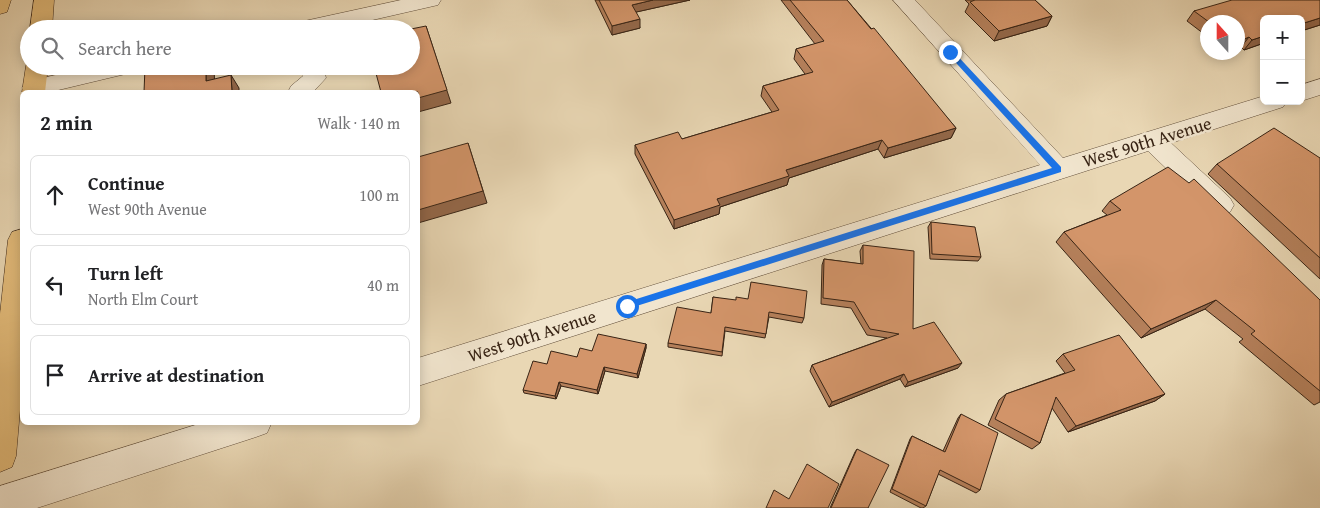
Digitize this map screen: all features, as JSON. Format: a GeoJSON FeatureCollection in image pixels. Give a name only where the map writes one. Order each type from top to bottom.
{"type":"FeatureCollection","features":[{"type":"Feature","properties":{"kind":"main road"},"geometry":{"type":"LineString","coordinates":[[0,6],[1,0]]}},
{"type":"Feature","properties":{"kind":"main road"},"geometry":{"type":"LineString","coordinates":[[42,20],[44,0]]}},
{"type":"Feature","properties":{"kind":"main road"},"geometry":{"type":"LineString","coordinates":[[0,456],[20,260]]}},
{"type":"Feature","properties":{"kind":"street"},"geometry":{"type":"LineString","coordinates":[[340,20],[431,0]]}},
{"type":"Feature","properties":{"kind":"street"},"geometry":{"type":"LineString","coordinates":[[902,0],[1058,170]]}},
{"type":"Feature","properties":{"kind":"street"},"geometry":{"type":"LineString","coordinates":[[35,82],[77,75]]}},
{"type":"Feature","properties":{"kind":"street"},"geometry":{"type":"LineString","coordinates":[[301,90],[314,78],[314,75]]}},
{"type":"Feature","properties":{"kind":"street"},"geometry":{"type":"LineString","coordinates":[[1305,92],[1320,87]]}},
{"type":"Feature","properties":{"kind":"street","name":"West 90th Avenue"},"geometry":{"type":"LineString","coordinates":[[420,371],[1263,105]]}},
{"type":"Feature","properties":{"kind":"street"},"geometry":{"type":"LineString","coordinates":[[1153,141],[1236,220]]}},
{"type":"Feature","properties":{"kind":"street"},"geometry":{"type":"LineString","coordinates":[[0,503],[247,425]]}},
{"type":"Feature","properties":{"kind":"building"},"geometry":{"type":"Polygon","coordinates":[[[599,0],[653,0],[632,5],[640,19],[612,26],[599,0]]]}},
{"type":"Feature","properties":{"kind":"building"},"geometry":{"type":"Polygon","coordinates":[[[790,0],[847,0],[871,29],[874,28],[956,128],[888,148],[882,140],[786,170],[789,176],[717,199],[720,205],[674,220],[635,145],[678,132],[682,139],[779,110],[763,86],[813,72],[796,49],[824,41],[790,0]]]}},
{"type":"Feature","properties":{"kind":"building"},"geometry":{"type":"Polygon","coordinates":[[[975,0],[1035,0],[1052,16],[999,31],[970,2],[975,0]]]}},
{"type":"Feature","properties":{"kind":"building"},"geometry":{"type":"Polygon","coordinates":[[[1232,0],[1320,0],[1320,18],[1305,23],[1305,15],[1260,15],[1260,37],[1252,40],[1249,37],[1245,39],[1245,15],[1200,15],[1194,11],[1232,0]]]}},
{"type":"Feature","properties":{"kind":"building"},"geometry":{"type":"Polygon","coordinates":[[[426,26],[447,90],[420,97],[420,90],[380,90],[376,75],[420,75],[420,27],[426,26]]]}},
{"type":"Feature","properties":{"kind":"building"},"geometry":{"type":"Polygon","coordinates":[[[145,75],[206,75],[206,81],[231,75],[232,90],[144,90],[145,75]]]}},
{"type":"Feature","properties":{"kind":"building"},"geometry":{"type":"Polygon","coordinates":[[[1274,128],[1320,158],[1320,258],[1217,164],[1274,128]]]}},
{"type":"Feature","properties":{"kind":"building"},"geometry":{"type":"Polygon","coordinates":[[[468,143],[483,191],[420,209],[420,156],[468,143]]]}},
{"type":"Feature","properties":{"kind":"building"},"geometry":{"type":"Polygon","coordinates":[[[1168,167],[1189,183],[1194,179],[1320,300],[1320,391],[1251,334],[1255,331],[1216,300],[1151,329],[1064,232],[1121,210],[1110,201],[1168,167]]]}},
{"type":"Feature","properties":{"kind":"building"},"geometry":{"type":"Polygon","coordinates":[[[931,222],[975,227],[981,257],[932,254],[931,222]]]}},
{"type":"Feature","properties":{"kind":"building"},"geometry":{"type":"Polygon","coordinates":[[[863,245],[914,251],[913,329],[934,322],[962,363],[908,382],[904,374],[832,402],[812,365],[899,334],[870,329],[854,302],[823,298],[824,259],[863,264],[863,245]]]}},
{"type":"Feature","properties":{"kind":"building"},"geometry":{"type":"Polygon","coordinates":[[[751,282],[807,291],[804,318],[769,312],[766,334],[725,327],[722,352],[668,343],[677,307],[711,313],[713,297],[736,300],[736,297],[748,299],[751,282]]]}},
{"type":"Feature","properties":{"kind":"building"},"geometry":{"type":"Polygon","coordinates":[[[598,334],[646,344],[637,374],[604,367],[597,390],[559,382],[555,396],[523,390],[533,361],[547,364],[551,351],[577,357],[580,348],[592,351],[598,334]]]}},
{"type":"Feature","properties":{"kind":"building"},"geometry":{"type":"Polygon","coordinates":[[[1119,335],[1165,394],[1076,426],[1056,397],[1040,443],[995,419],[1006,394],[1075,370],[1063,354],[1119,335]]]}},
{"type":"Feature","properties":{"kind":"building"},"geometry":{"type":"Polygon","coordinates":[[[961,414],[998,433],[980,490],[940,470],[926,506],[892,489],[912,436],[945,452],[961,414]]]}},
{"type":"Feature","properties":{"kind":"building"},"geometry":{"type":"Polygon","coordinates":[[[857,449],[889,465],[868,508],[831,508],[857,449]]]}},
{"type":"Feature","properties":{"kind":"building"},"geometry":{"type":"Polygon","coordinates":[[[807,464],[839,484],[828,508],[766,508],[774,490],[789,499],[807,464]]]}},
{"type":"Feature","properties":{"kind":"route"},"geometry":{"type":"LineString","coordinates":[[627,306],[1058,170],[950,52]]}}]}
